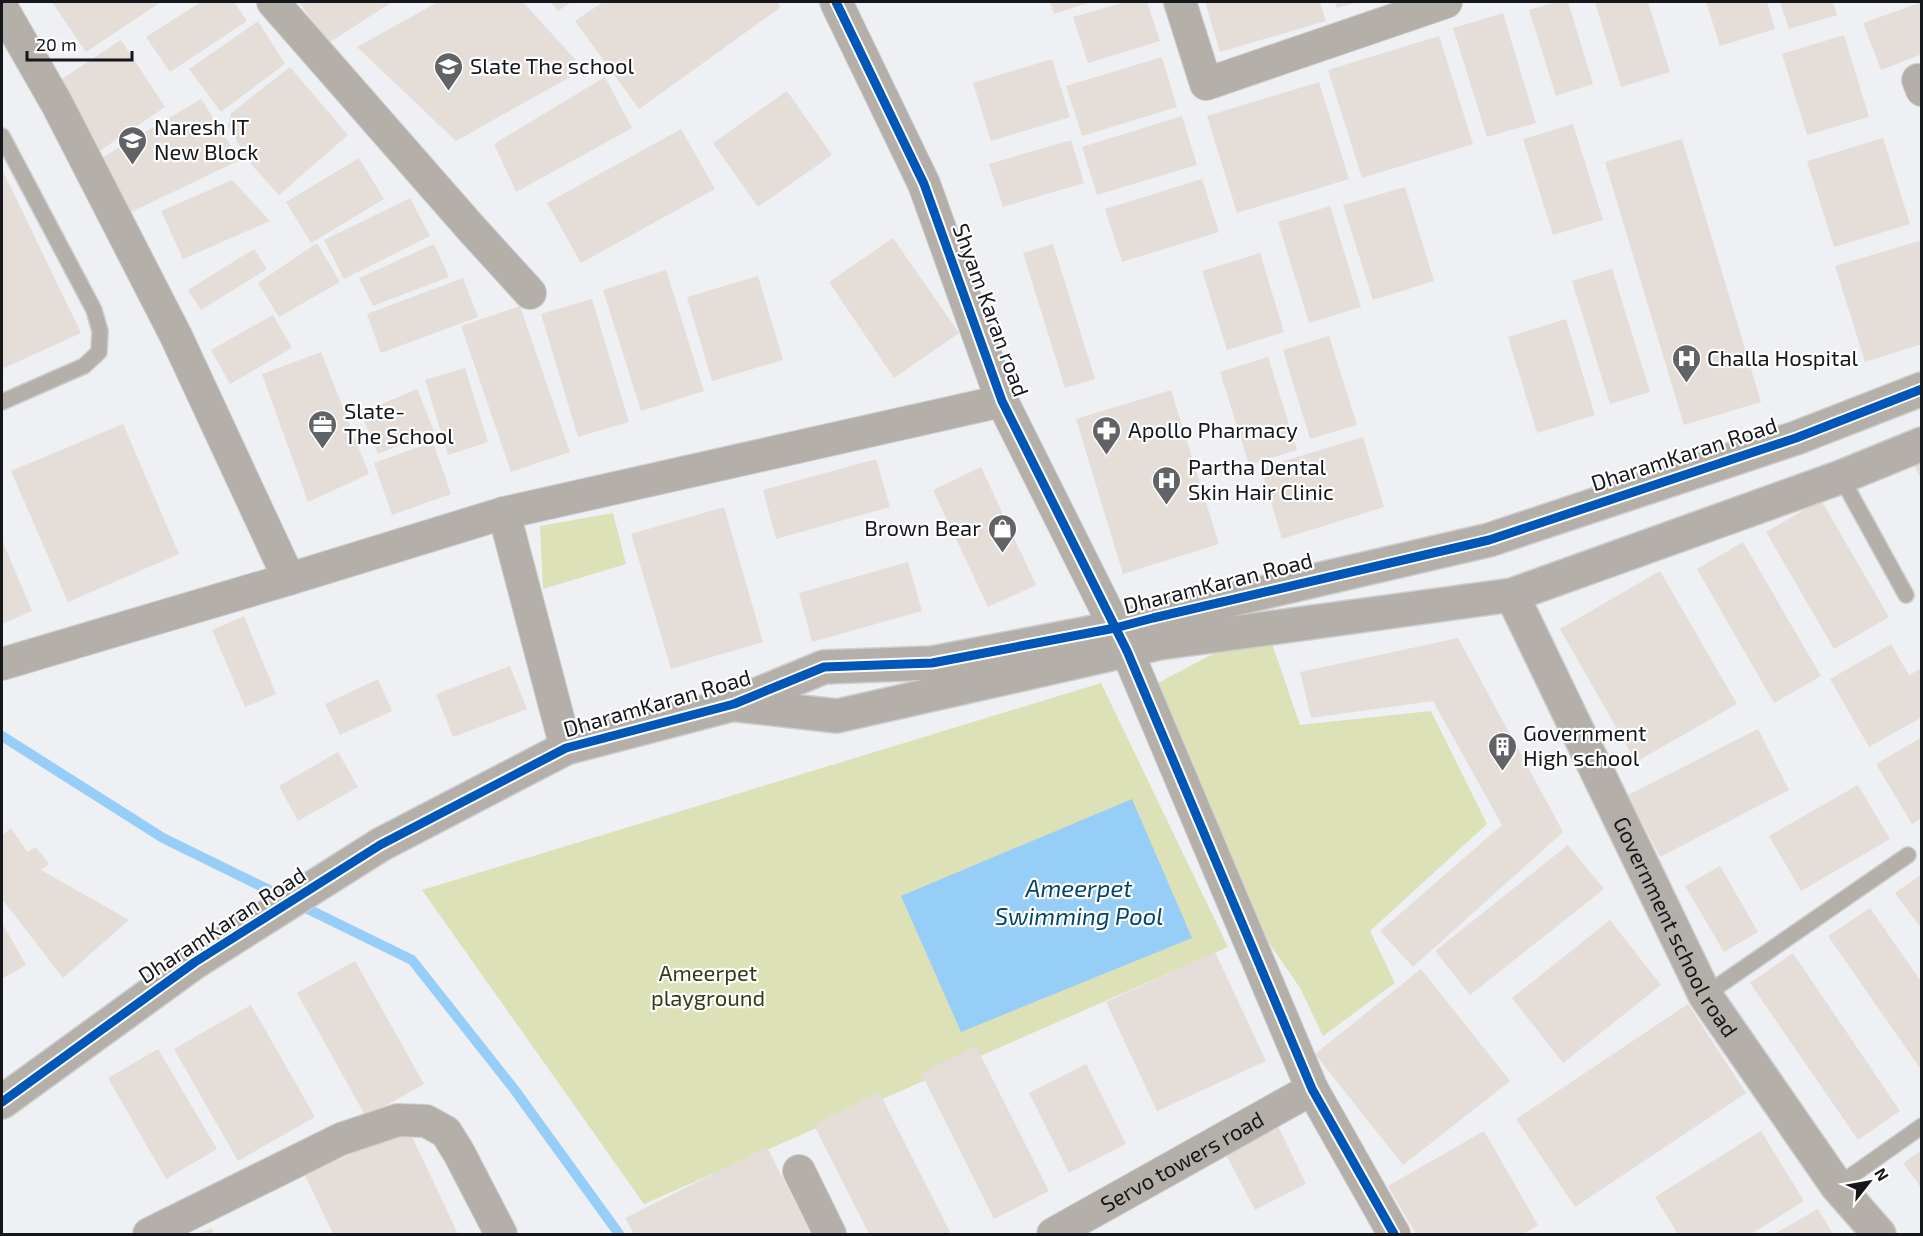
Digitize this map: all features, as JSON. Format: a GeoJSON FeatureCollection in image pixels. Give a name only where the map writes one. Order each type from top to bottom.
{"type":"FeatureCollection","features":[{"type":"Feature","properties":{"kind":"street"},"geometry":{"type":"LineString","coordinates":[[273,2],[530,293]]}},
{"type":"Feature","properties":{"kind":"street","name":"Shyam Karan road"},"geometry":{"type":"LineString","coordinates":[[836,2],[924,184],[1002,401],[1121,640],[1312,1089],[1394,1234]]}},
{"type":"Feature","properties":{"kind":"street"},"geometry":{"type":"LineString","coordinates":[[1180,2],[1206,84],[1446,2]]}},
{"type":"Feature","properties":{"kind":"street"},"geometry":{"type":"LineString","coordinates":[[2,8],[57,104],[176,336],[289,579]]}},
{"type":"Feature","properties":{"kind":"street","name":"DharamKaran Road"},"geometry":{"type":"LineString","coordinates":[[734,704],[837,716],[1121,640],[1153,618],[1489,540],[1796,438],[1922,389]]}},
{"type":"Feature","properties":{"kind":"street"},"geometry":{"type":"LineString","coordinates":[[2,664],[504,513],[1002,401]]}},
{"type":"Feature","properties":{"kind":"street","name":"DharamKaran Road"},"geometry":{"type":"LineString","coordinates":[[2,1102],[195,962],[380,845],[566,748],[734,704],[824,667],[932,663],[1121,640],[1160,643],[1512,595],[1841,477],[1922,444]]}},
{"type":"Feature","properties":{"kind":"street"},"geometry":{"type":"LineString","coordinates":[[504,513],[566,748]]}},
{"type":"Feature","properties":{"kind":"street","name":"Government school road"},"geometry":{"type":"LineString","coordinates":[[1512,595],[1705,995],[1837,1186],[1879,1234]]}},
{"type":"Feature","properties":{"kind":"street","name":"Servo towers road"},"geometry":{"type":"LineString","coordinates":[[1053,1234],[1312,1089]]}},
{"type":"Feature","properties":{"kind":"street"},"geometry":{"type":"LineString","coordinates":[[149,1234],[341,1139],[398,1120],[426,1121],[446,1132],[501,1234]]}},
{"type":"Feature","properties":{"kind":"street"},"geometry":{"type":"LineString","coordinates":[[799,1170],[831,1234]]}},
{"type":"Feature","properties":{"kind":"lane"},"geometry":{"type":"LineString","coordinates":[[2,136],[94,310],[100,331],[99,352],[84,366],[2,402]]}},
{"type":"Feature","properties":{"kind":"lane"},"geometry":{"type":"LineString","coordinates":[[1841,477],[1906,595]]}},
{"type":"Feature","properties":{"kind":"lane"},"geometry":{"type":"LineString","coordinates":[[1705,995],[1908,855]]}},
{"type":"Feature","properties":{"kind":"lane"},"geometry":{"type":"LineString","coordinates":[[1837,1186],[1922,1126]]}},
{"type":"Feature","properties":{"kind":"green space"},"geometry":{"type":"Polygon","coordinates":[[[613,513],[626,564],[543,589],[540,526],[613,513]]]}},
{"type":"Feature","properties":{"kind":"green space"},"geometry":{"type":"Polygon","coordinates":[[[1266,626],[1300,725],[1431,711],[1487,824],[1370,931],[1395,983],[1323,1036],[1300,988],[1250,915],[1192,776],[1158,683],[1266,626]]]}},
{"type":"Feature","properties":{"kind":"green space","name":"Ameerpet playground"},"geometry":{"type":"Polygon","coordinates":[[[1101,683],[1228,947],[644,1204],[422,890],[1101,683]]]}},
{"type":"Feature","properties":{"kind":"water","name":"Ameerpet Swimming Pool"},"geometry":{"type":"Polygon","coordinates":[[[1132,799],[1192,938],[961,1032],[901,896],[1132,799]]]}},
{"type":"Feature","properties":{"kind":"building"},"geometry":{"type":"Polygon","coordinates":[[[52,2],[161,2],[86,52],[52,2]]]}},
{"type":"Feature","properties":{"kind":"building"},"geometry":{"type":"Polygon","coordinates":[[[201,2],[234,2],[247,21],[170,72],[146,37],[201,2]]]}},
{"type":"Feature","properties":{"kind":"building"},"geometry":{"type":"Polygon","coordinates":[[[299,2],[392,2],[327,44],[299,2]]]}},
{"type":"Feature","properties":{"kind":"building"},"geometry":{"type":"Polygon","coordinates":[[[438,2],[523,2],[584,69],[456,141],[357,47],[438,2]]]}},
{"type":"Feature","properties":{"kind":"building"},"geometry":{"type":"Polygon","coordinates":[[[551,2],[571,2],[558,11],[551,2]]]}},
{"type":"Feature","properties":{"kind":"building"},"geometry":{"type":"Polygon","coordinates":[[[603,2],[777,2],[781,7],[639,109],[575,21],[603,2]]]}},
{"type":"Feature","properties":{"kind":"building"},"geometry":{"type":"Polygon","coordinates":[[[1050,2],[1091,2],[1054,14],[1050,2]]]}},
{"type":"Feature","properties":{"kind":"building"},"geometry":{"type":"Polygon","coordinates":[[[1125,2],[1147,2],[1160,41],[1088,63],[1073,17],[1125,2]]]}},
{"type":"Feature","properties":{"kind":"building"},"geometry":{"type":"Polygon","coordinates":[[[1205,2],[1320,2],[1326,21],[1220,52],[1205,2]]]}},
{"type":"Feature","properties":{"kind":"building"},"geometry":{"type":"Polygon","coordinates":[[[1335,2],[1358,2],[1337,8],[1335,2]]]}},
{"type":"Feature","properties":{"kind":"building"},"geometry":{"type":"Polygon","coordinates":[[[1556,2],[1568,2],[1593,84],[1556,96],[1529,10],[1556,2]]]}},
{"type":"Feature","properties":{"kind":"building"},"geometry":{"type":"Polygon","coordinates":[[[1595,2],[1648,2],[1670,72],[1621,87],[1595,2]]]}},
{"type":"Feature","properties":{"kind":"building"},"geometry":{"type":"Polygon","coordinates":[[[1706,2],[1767,2],[1775,29],[1720,46],[1706,2]]]}},
{"type":"Feature","properties":{"kind":"building"},"geometry":{"type":"Polygon","coordinates":[[[1780,2],[1833,2],[1837,15],[1789,29],[1780,2]]]}},
{"type":"Feature","properties":{"kind":"building"},"geometry":{"type":"Polygon","coordinates":[[[1922,2],[1922,54],[1881,70],[1863,23],[1922,2]]]}},
{"type":"Feature","properties":{"kind":"building"},"geometry":{"type":"Polygon","coordinates":[[[1503,13],[1536,123],[1487,137],[1453,28],[1503,13]]]}},
{"type":"Feature","properties":{"kind":"building"},"geometry":{"type":"Polygon","coordinates":[[[258,21],[285,64],[221,112],[189,69],[258,21]]]}},
{"type":"Feature","properties":{"kind":"building"},"geometry":{"type":"Polygon","coordinates":[[[1844,35],[1869,117],[1807,135],[1782,54],[1844,35]]]}},
{"type":"Feature","properties":{"kind":"building"},"geometry":{"type":"Polygon","coordinates":[[[1439,36],[1473,144],[1362,178],[1328,70],[1439,36]]]}},
{"type":"Feature","properties":{"kind":"building"},"geometry":{"type":"Polygon","coordinates":[[[121,40],[165,107],[98,152],[54,84],[121,40]]]}},
{"type":"Feature","properties":{"kind":"building"},"geometry":{"type":"Polygon","coordinates":[[[1162,57],[1177,107],[1082,136],[1066,86],[1162,57]]]}},
{"type":"Feature","properties":{"kind":"building"},"geometry":{"type":"Polygon","coordinates":[[[1052,59],[1070,117],[991,141],[973,83],[1052,59]]]}},
{"type":"Feature","properties":{"kind":"building"},"geometry":{"type":"Polygon","coordinates":[[[290,67],[348,135],[279,195],[249,162],[228,126],[231,113],[290,67]]]}},
{"type":"Feature","properties":{"kind":"building"},"geometry":{"type":"Polygon","coordinates":[[[605,77],[632,128],[516,192],[494,144],[605,77]]]}},
{"type":"Feature","properties":{"kind":"building"},"geometry":{"type":"Polygon","coordinates":[[[1319,82],[1349,179],[1237,213],[1207,116],[1319,82]]]}},
{"type":"Feature","properties":{"kind":"building"},"geometry":{"type":"Polygon","coordinates":[[[787,91],[832,155],[758,207],[713,143],[787,91]]]}},
{"type":"Feature","properties":{"kind":"building"},"geometry":{"type":"Polygon","coordinates":[[[201,99],[240,160],[129,213],[98,160],[201,99]]]}},
{"type":"Feature","properties":{"kind":"building"},"geometry":{"type":"Polygon","coordinates":[[[1182,116],[1197,165],[1097,195],[1082,147],[1182,116]]]}},
{"type":"Feature","properties":{"kind":"building"},"geometry":{"type":"Polygon","coordinates":[[[1573,124],[1603,220],[1553,235],[1523,139],[1573,124]]]}},
{"type":"Feature","properties":{"kind":"building"},"geometry":{"type":"Polygon","coordinates":[[[681,129],[715,189],[581,263],[547,203],[681,129]]]}},
{"type":"Feature","properties":{"kind":"building"},"geometry":{"type":"Polygon","coordinates":[[[1883,138],[1910,224],[1834,247],[1807,161],[1883,138]]]}},
{"type":"Feature","properties":{"kind":"building"},"geometry":{"type":"Polygon","coordinates":[[[1682,139],[1761,402],[1684,425],[1605,162],[1682,139]]]}},
{"type":"Feature","properties":{"kind":"building"},"geometry":{"type":"Polygon","coordinates":[[[1071,140],[1084,183],[1003,207],[989,164],[1071,140]]]}},
{"type":"Feature","properties":{"kind":"building"},"geometry":{"type":"Polygon","coordinates":[[[359,158],[384,199],[311,243],[286,202],[359,158]]]}},
{"type":"Feature","properties":{"kind":"building"},"geometry":{"type":"Polygon","coordinates":[[[2,169],[81,333],[2,369],[2,169]]]}},
{"type":"Feature","properties":{"kind":"building"},"geometry":{"type":"Polygon","coordinates":[[[1202,179],[1219,232],[1122,262],[1105,209],[1202,179]]]}},
{"type":"Feature","properties":{"kind":"building"},"geometry":{"type":"Polygon","coordinates":[[[232,180],[270,221],[183,259],[161,211],[232,180]]]}},
{"type":"Feature","properties":{"kind":"building"},"geometry":{"type":"Polygon","coordinates":[[[1405,187],[1434,281],[1373,300],[1343,205],[1405,187]]]}},
{"type":"Feature","properties":{"kind":"building"},"geometry":{"type":"Polygon","coordinates":[[[410,198],[430,236],[344,279],[324,240],[410,198]]]}},
{"type":"Feature","properties":{"kind":"building"},"geometry":{"type":"Polygon","coordinates":[[[1330,206],[1361,307],[1309,323],[1278,222],[1330,206]]]}},
{"type":"Feature","properties":{"kind":"building"},"geometry":{"type":"Polygon","coordinates":[[[893,238],[959,333],[894,378],[829,282],[893,238]]]}},
{"type":"Feature","properties":{"kind":"building"},"geometry":{"type":"Polygon","coordinates":[[[1919,241],[1922,248],[1922,344],[1865,362],[1835,266],[1919,241]]]}},
{"type":"Feature","properties":{"kind":"building"},"geometry":{"type":"Polygon","coordinates":[[[317,243],[340,282],[279,317],[258,283],[317,243]]]}},
{"type":"Feature","properties":{"kind":"building"},"geometry":{"type":"Polygon","coordinates":[[[434,244],[449,277],[373,306],[359,278],[434,244]]]}},
{"type":"Feature","properties":{"kind":"building"},"geometry":{"type":"Polygon","coordinates":[[[1053,244],[1095,379],[1065,388],[1023,253],[1053,244]]]}},
{"type":"Feature","properties":{"kind":"building"},"geometry":{"type":"Polygon","coordinates":[[[254,249],[267,269],[201,310],[188,290],[254,249]]]}},
{"type":"Feature","properties":{"kind":"building"},"geometry":{"type":"Polygon","coordinates":[[[1260,253],[1284,332],[1227,350],[1202,271],[1260,253]]]}},
{"type":"Feature","properties":{"kind":"building"},"geometry":{"type":"Polygon","coordinates":[[[1612,269],[1650,392],[1610,404],[1572,281],[1612,269]]]}},
{"type":"Feature","properties":{"kind":"building"},"geometry":{"type":"Polygon","coordinates":[[[666,270],[704,391],[641,411],[603,290],[666,270]]]}},
{"type":"Feature","properties":{"kind":"building"},"geometry":{"type":"Polygon","coordinates":[[[758,276],[783,360],[712,381],[687,297],[758,276]]]}},
{"type":"Feature","properties":{"kind":"building"},"geometry":{"type":"Polygon","coordinates":[[[463,278],[478,317],[381,353],[367,314],[463,278]]]}},
{"type":"Feature","properties":{"kind":"building"},"geometry":{"type":"Polygon","coordinates":[[[592,299],[629,422],[578,437],[541,314],[592,299]]]}},
{"type":"Feature","properties":{"kind":"building"},"geometry":{"type":"Polygon","coordinates":[[[520,306],[570,452],[511,472],[461,326],[520,306]]]}},
{"type":"Feature","properties":{"kind":"building"},"geometry":{"type":"Polygon","coordinates":[[[273,315],[292,348],[230,384],[211,350],[273,315]]]}},
{"type":"Feature","properties":{"kind":"building"},"geometry":{"type":"Polygon","coordinates":[[[1566,319],[1595,415],[1537,433],[1508,337],[1566,319]]]}},
{"type":"Feature","properties":{"kind":"building"},"geometry":{"type":"Polygon","coordinates":[[[1329,336],[1357,425],[1310,439],[1283,350],[1329,336]]]}},
{"type":"Feature","properties":{"kind":"building"},"geometry":{"type":"Polygon","coordinates":[[[321,352],[369,474],[308,502],[262,374],[321,352]]]}},
{"type":"Feature","properties":{"kind":"building"},"geometry":{"type":"Polygon","coordinates":[[[1268,357],[1297,450],[1249,465],[1220,372],[1268,357]]]}},
{"type":"Feature","properties":{"kind":"building"},"geometry":{"type":"Polygon","coordinates":[[[465,368],[488,442],[448,455],[425,380],[465,368]]]}},
{"type":"Feature","properties":{"kind":"building"},"geometry":{"type":"Polygon","coordinates":[[[417,389],[434,431],[378,454],[361,413],[417,389]]]}},
{"type":"Feature","properties":{"kind":"building"},"geometry":{"type":"Polygon","coordinates":[[[1171,390],[1219,544],[1123,574],[1076,419],[1171,390]]]}},
{"type":"Feature","properties":{"kind":"building"},"geometry":{"type":"Polygon","coordinates":[[[123,424],[179,554],[68,602],[11,471],[123,424]]]}},
{"type":"Feature","properties":{"kind":"building"},"geometry":{"type":"Polygon","coordinates":[[[1363,437],[1384,507],[1282,539],[1261,468],[1363,437]]]}},
{"type":"Feature","properties":{"kind":"building"},"geometry":{"type":"Polygon","coordinates":[[[433,442],[451,494],[392,515],[374,463],[433,442]]]}},
{"type":"Feature","properties":{"kind":"building"},"geometry":{"type":"Polygon","coordinates":[[[876,459],[890,507],[776,539],[763,490],[876,459]]]}},
{"type":"Feature","properties":{"kind":"building"},"geometry":{"type":"Polygon","coordinates":[[[1922,461],[1922,480],[1914,465],[1922,461]]]}},
{"type":"Feature","properties":{"kind":"building"},"geometry":{"type":"Polygon","coordinates":[[[981,467],[1036,585],[988,607],[933,490],[981,467]]]}},
{"type":"Feature","properties":{"kind":"building"},"geometry":{"type":"Polygon","coordinates":[[[1821,500],[1889,617],[1834,649],[1766,532],[1821,500]]]}},
{"type":"Feature","properties":{"kind":"building"},"geometry":{"type":"Polygon","coordinates":[[[724,507],[763,642],[671,669],[631,534],[724,507]]]}},
{"type":"Feature","properties":{"kind":"building"},"geometry":{"type":"Polygon","coordinates":[[[2,540],[32,611],[2,624],[2,540]]]}},
{"type":"Feature","properties":{"kind":"building"},"geometry":{"type":"Polygon","coordinates":[[[1743,542],[1821,676],[1774,703],[1697,569],[1743,542]]]}},
{"type":"Feature","properties":{"kind":"building"},"geometry":{"type":"Polygon","coordinates":[[[908,562],[922,611],[812,642],[799,593],[908,562]]]}},
{"type":"Feature","properties":{"kind":"building"},"geometry":{"type":"Polygon","coordinates":[[[1660,571],[1737,704],[1636,762],[1560,629],[1660,571]]]}},
{"type":"Feature","properties":{"kind":"building"},"geometry":{"type":"Polygon","coordinates":[[[244,616],[276,694],[245,707],[212,630],[244,616]]]}},
{"type":"Feature","properties":{"kind":"building","name":"Government High school"},"geometry":{"type":"Polygon","coordinates":[[[1458,638],[1563,832],[1413,967],[1380,931],[1502,825],[1433,701],[1311,718],[1300,672],[1458,638]]]}},
{"type":"Feature","properties":{"kind":"building"},"geometry":{"type":"Polygon","coordinates":[[[1891,644],[1909,675],[1922,668],[1922,717],[1869,747],[1830,679],[1891,644]]]}},
{"type":"Feature","properties":{"kind":"building"},"geometry":{"type":"Polygon","coordinates":[[[510,666],[527,709],[453,737],[436,694],[510,666]]]}},
{"type":"Feature","properties":{"kind":"building"},"geometry":{"type":"Polygon","coordinates":[[[378,679],[392,711],[340,735],[325,704],[378,679]]]}},
{"type":"Feature","properties":{"kind":"building"},"geometry":{"type":"Polygon","coordinates":[[[1758,729],[1789,790],[1660,857],[1628,795],[1758,729]]]}},
{"type":"Feature","properties":{"kind":"building"},"geometry":{"type":"Polygon","coordinates":[[[1922,737],[1922,818],[1912,824],[1876,764],[1922,737]]]}},
{"type":"Feature","properties":{"kind":"building"},"geometry":{"type":"Polygon","coordinates":[[[338,752],[358,787],[298,821],[279,786],[338,752]]]}},
{"type":"Feature","properties":{"kind":"building"},"geometry":{"type":"Polygon","coordinates":[[[1858,785],[1890,839],[1801,891],[1769,836],[1858,785]]]}},
{"type":"Feature","properties":{"kind":"building"},"geometry":{"type":"Polygon","coordinates":[[[11,828],[27,852],[36,847],[49,864],[41,870],[129,920],[63,978],[2,899],[2,836],[11,828]]]}},
{"type":"Feature","properties":{"kind":"building"},"geometry":{"type":"Polygon","coordinates":[[[1568,845],[1604,889],[1470,995],[1435,951],[1568,845]]]}},
{"type":"Feature","properties":{"kind":"building"},"geometry":{"type":"Polygon","coordinates":[[[1720,866],[1758,932],[1724,952],[1685,886],[1720,866]]]}},
{"type":"Feature","properties":{"kind":"building"},"geometry":{"type":"Polygon","coordinates":[[[1922,874],[1922,929],[1895,893],[1922,874]]]}},
{"type":"Feature","properties":{"kind":"building"},"geometry":{"type":"Polygon","coordinates":[[[1870,908],[1922,983],[1922,1071],[1828,936],[1870,908]]]}},
{"type":"Feature","properties":{"kind":"building"},"geometry":{"type":"Polygon","coordinates":[[[1610,920],[1661,985],[1563,1063],[1512,998],[1610,920]]]}},
{"type":"Feature","properties":{"kind":"building"},"geometry":{"type":"Polygon","coordinates":[[[2,923],[26,965],[2,979],[2,923]]]}},
{"type":"Feature","properties":{"kind":"building"},"geometry":{"type":"Polygon","coordinates":[[[1215,952],[1266,1061],[1157,1111],[1106,1002],[1215,952]]]}},
{"type":"Feature","properties":{"kind":"building"},"geometry":{"type":"Polygon","coordinates":[[[1793,953],[1900,1111],[1858,1140],[1750,983],[1793,953]]]}},
{"type":"Feature","properties":{"kind":"building"},"geometry":{"type":"Polygon","coordinates":[[[355,961],[424,1084],[366,1117],[297,993],[355,961]]]}},
{"type":"Feature","properties":{"kind":"building"},"geometry":{"type":"Polygon","coordinates":[[[1421,969],[1510,1081],[1403,1165],[1315,1054],[1421,969]]]}},
{"type":"Feature","properties":{"kind":"building"},"geometry":{"type":"Polygon","coordinates":[[[1688,1004],[1746,1093],[1575,1207],[1516,1119],[1688,1004]]]}},
{"type":"Feature","properties":{"kind":"building"},"geometry":{"type":"Polygon","coordinates":[[[251,1005],[315,1117],[238,1161],[174,1049],[251,1005]]]}},
{"type":"Feature","properties":{"kind":"building"},"geometry":{"type":"Polygon","coordinates":[[[976,1046],[1049,1191],[994,1219],[921,1073],[976,1046]]]}},
{"type":"Feature","properties":{"kind":"building"},"geometry":{"type":"Polygon","coordinates":[[[158,1049],[217,1149],[166,1179],[108,1078],[158,1049]]]}},
{"type":"Feature","properties":{"kind":"building"},"geometry":{"type":"Polygon","coordinates":[[[1086,1064],[1126,1144],[1069,1173],[1029,1093],[1086,1064]]]}},
{"type":"Feature","properties":{"kind":"building"},"geometry":{"type":"Polygon","coordinates":[[[879,1092],[951,1234],[869,1234],[814,1125],[879,1092]]]}},
{"type":"Feature","properties":{"kind":"building"},"geometry":{"type":"Polygon","coordinates":[[[1277,1124],[1306,1184],[1255,1210],[1224,1151],[1277,1124]]]}},
{"type":"Feature","properties":{"kind":"building"},"geometry":{"type":"Polygon","coordinates":[[[408,1128],[458,1234],[333,1234],[305,1175],[408,1128]]]}},
{"type":"Feature","properties":{"kind":"building"},"geometry":{"type":"Polygon","coordinates":[[[1484,1131],[1538,1225],[1523,1234],[1416,1234],[1388,1186],[1484,1131]]]}},
{"type":"Feature","properties":{"kind":"building"},"geometry":{"type":"Polygon","coordinates":[[[1761,1131],[1804,1201],[1751,1234],[1678,1234],[1655,1197],[1761,1131]]]}},
{"type":"Feature","properties":{"kind":"building"},"geometry":{"type":"Polygon","coordinates":[[[767,1147],[811,1234],[634,1234],[625,1218],[767,1147]]]}},
{"type":"Feature","properties":{"kind":"building"},"geometry":{"type":"Polygon","coordinates":[[[1922,1150],[1922,1189],[1903,1163],[1922,1150]]]}},
{"type":"Feature","properties":{"kind":"building"},"geometry":{"type":"Polygon","coordinates":[[[1818,1209],[1833,1234],[1774,1234],[1818,1209]]]}},
{"type":"Feature","properties":{"kind":"building"},"geometry":{"type":"Polygon","coordinates":[[[212,1228],[214,1234],[197,1234],[212,1228]]]}},
{"type":"Feature","properties":{"kind":"waterway"},"geometry":{"type":"LineString","coordinates":[[2,736],[163,838],[412,960],[514,1089],[619,1234]]}},
{"type":"Feature","properties":{"kind":"cycle path"},"geometry":{"type":"LineString","coordinates":[[836,2],[924,184],[1002,401],[1127,651],[1312,1089],[1394,1234]]}},
{"type":"Feature","properties":{"kind":"cycle path"},"geometry":{"type":"LineString","coordinates":[[2,1102],[195,962],[380,845],[566,748],[734,704],[824,667],[932,663],[1115,628],[1489,540],[1796,438],[1922,389]]}},
{"type":"Feature","properties":{"kind":"place","name":"Slate The school"},"geometry":{"type":"Point","coordinates":[449,92]}},
{"type":"Feature","properties":{"kind":"place","name":"Naresh IT New Block"},"geometry":{"type":"Point","coordinates":[133,166]}},
{"type":"Feature","properties":{"kind":"place","name":"Challa Hospital"},"geometry":{"type":"Point","coordinates":[1686,384]}},
{"type":"Feature","properties":{"kind":"place","name":"Slate- The School"},"geometry":{"type":"Point","coordinates":[323,450]}},
{"type":"Feature","properties":{"kind":"place","name":"Apollo Pharmacy"},"geometry":{"type":"Point","coordinates":[1107,456]}},
{"type":"Feature","properties":{"kind":"place","name":"Partha Dental Skin Hair Clinic"},"geometry":{"type":"Point","coordinates":[1167,506]}},
{"type":"Feature","properties":{"kind":"place","name":"Brown Bear"},"geometry":{"type":"Point","coordinates":[1002,554]}},
{"type":"Feature","properties":{"kind":"place","name":"Government High school"},"geometry":{"type":"Point","coordinates":[1502,772]}}]}
